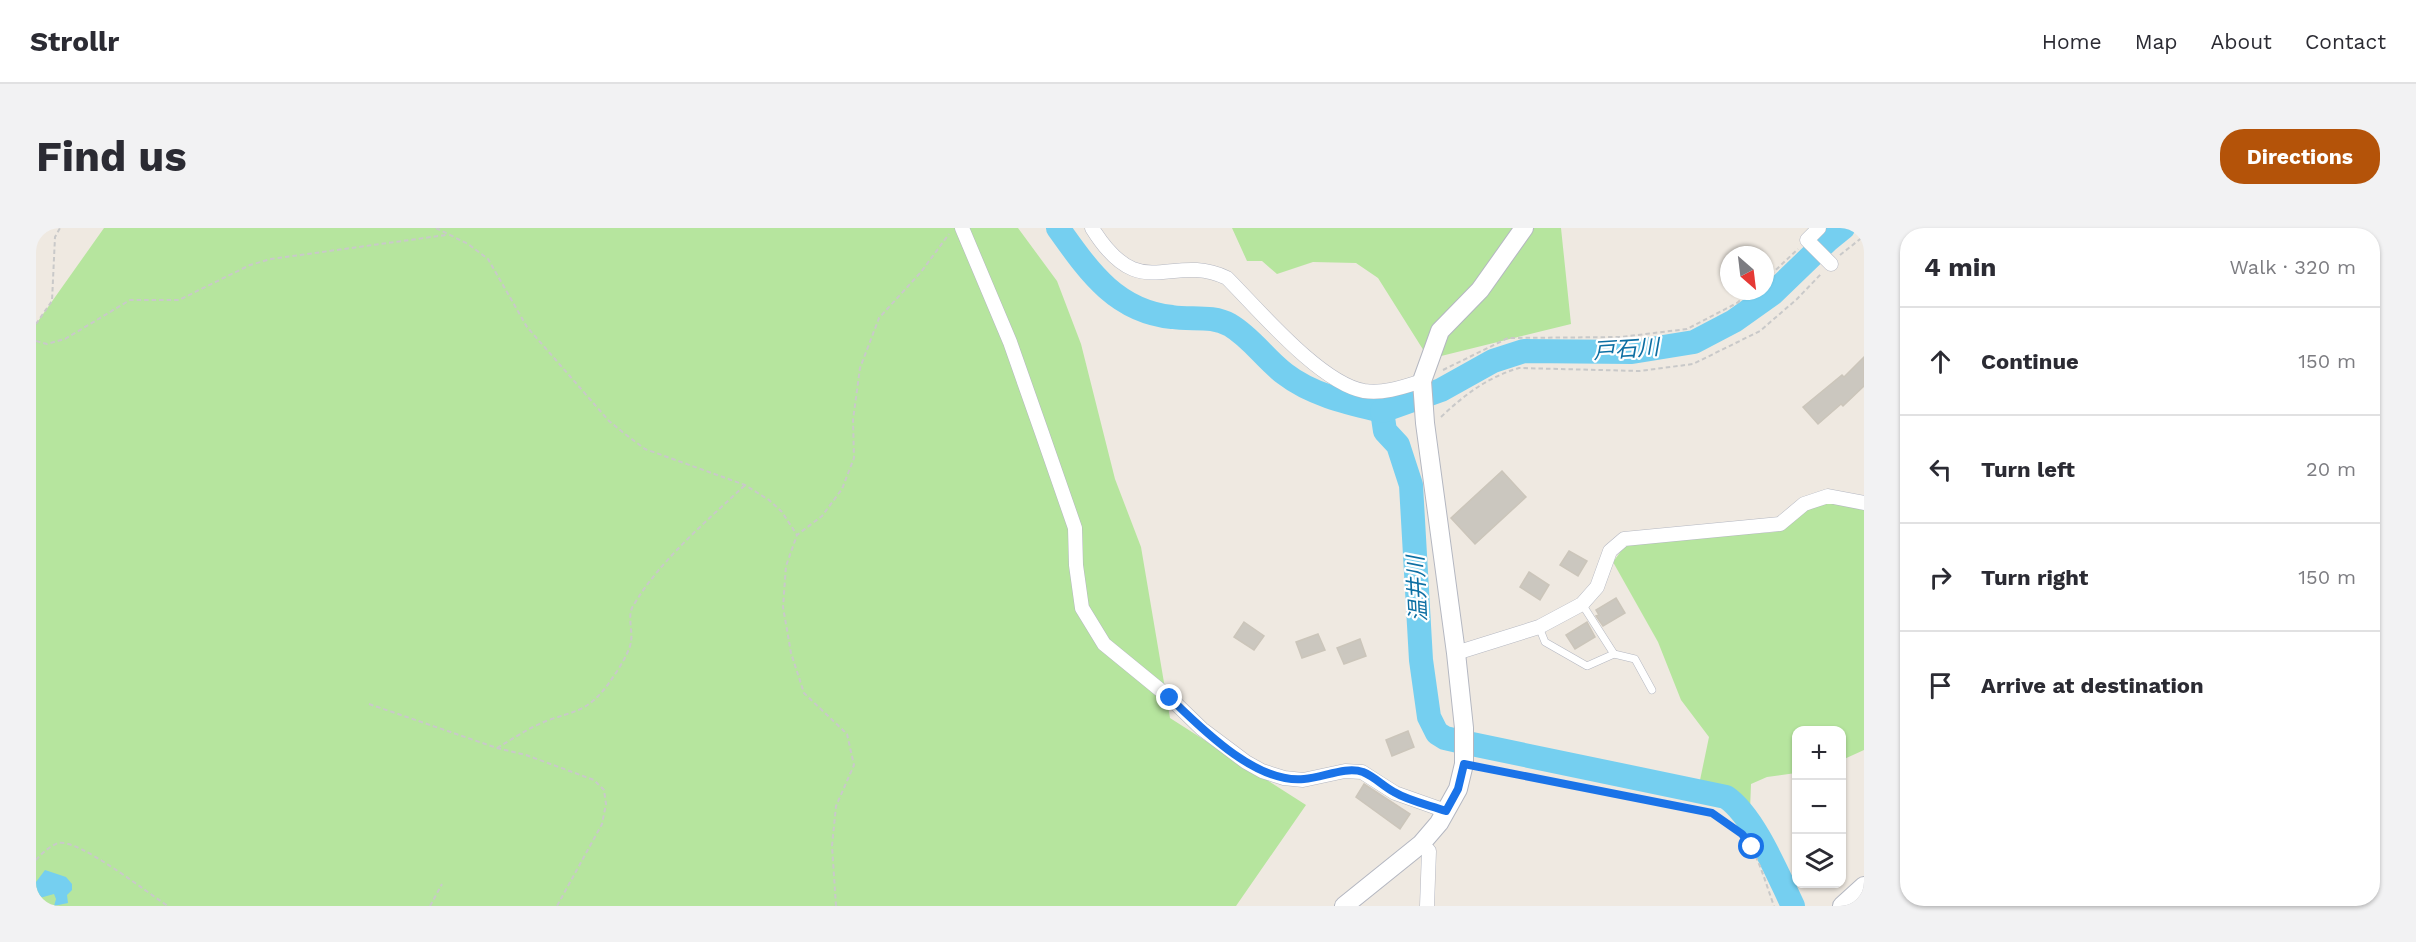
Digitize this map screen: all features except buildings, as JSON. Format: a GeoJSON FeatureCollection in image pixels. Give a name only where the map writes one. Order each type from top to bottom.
{"type":"FeatureCollection","features":[{"type":"Feature","properties":{"kind":"street"},"geometry":{"type":"LineString","coordinates":[[962,228],[1010,342],[1046,443],[1075,528],[1076,565],[1082,608],[1104,644],[1170,698],[1202,729],[1246,762],[1262,771],[1284,778],[1303,780],[1345,771],[1362,772],[1395,793],[1446,811]]}},
{"type":"Feature","properties":{"kind":"street"},"geometry":{"type":"LineString","coordinates":[[1092,228],[1120,263],[1132,269],[1150,274],[1188,271],[1214,272],[1227,278],[1302,353],[1332,378],[1364,390],[1387,391],[1422,381]]}},
{"type":"Feature","properties":{"kind":"street"},"geometry":{"type":"LineString","coordinates":[[1344,906],[1421,844],[1439,823],[1458,789],[1464,762],[1464,728],[1424,420],[1422,381],[1440,331],[1480,290],[1524,228]]}},
{"type":"Feature","properties":{"kind":"street"},"geometry":{"type":"LineString","coordinates":[[1819,228],[1807,240],[1831,264]]}},
{"type":"Feature","properties":{"kind":"street"},"geometry":{"type":"LineString","coordinates":[[1456,653],[1539,627],[1582,604],[1597,587],[1610,551],[1623,538],[1780,524],[1804,504],[1828,496],[1864,503]]}},
{"type":"Feature","properties":{"kind":"street"},"geometry":{"type":"LineString","coordinates":[[1421,844],[1429,851],[1427,906]]}},
{"type":"Feature","properties":{"kind":"street"},"geometry":{"type":"LineString","coordinates":[[1842,906],[1864,886]]}},
{"type":"Feature","properties":{"kind":"lane"},"geometry":{"type":"LineString","coordinates":[[1582,604],[1614,654]]}},
{"type":"Feature","properties":{"kind":"lane"},"geometry":{"type":"LineString","coordinates":[[1539,627],[1545,642],[1587,666],[1614,654],[1635,659],[1652,690]]}},
{"type":"Feature","properties":{"kind":"path"},"geometry":{"type":"LineString","coordinates":[[36,324],[52,301],[55,237],[60,228]]}},
{"type":"Feature","properties":{"kind":"path"},"geometry":{"type":"LineString","coordinates":[[436,228],[468,244],[488,259],[527,327],[609,421],[645,448],[746,485],[776,506],[797,535]]}},
{"type":"Feature","properties":{"kind":"path"},"geometry":{"type":"LineString","coordinates":[[836,906],[832,846],[836,806],[854,765],[847,735],[804,693],[791,653],[783,607],[786,566],[797,535],[822,516],[842,489],[854,458],[853,420],[860,368],[879,318],[921,272],[954,228]]}},
{"type":"Feature","properties":{"kind":"path"},"geometry":{"type":"LineString","coordinates":[[36,341],[47,344],[65,339],[130,300],[179,300],[230,274],[260,262],[446,235]]}},
{"type":"Feature","properties":{"kind":"path"},"geometry":{"type":"LineString","coordinates":[[1424,420],[1437,420],[1479,385],[1501,373],[1519,368],[1640,372],[1671,368],[1707,358],[1760,331],[1772,322],[1831,264],[1864,236]]}},
{"type":"Feature","properties":{"kind":"path"},"geometry":{"type":"LineString","coordinates":[[1774,271],[1807,240]]}},
{"type":"Feature","properties":{"kind":"path"},"geometry":{"type":"LineString","coordinates":[[1422,381],[1508,338],[1621,337],[1687,329],[1739,300]]}},
{"type":"Feature","properties":{"kind":"path"},"geometry":{"type":"LineString","coordinates":[[497,748],[549,720],[580,710],[601,692],[618,668],[631,642],[631,608],[650,581],[686,542],[746,485]]}},
{"type":"Feature","properties":{"kind":"path"},"geometry":{"type":"LineString","coordinates":[[369,704],[497,748],[526,755],[594,780],[604,790],[606,804],[602,824],[557,906]]}},
{"type":"Feature","properties":{"kind":"path"},"geometry":{"type":"LineString","coordinates":[[1464,762],[1712,813],[1742,834],[1752,847],[1774,906]]}},
{"type":"Feature","properties":{"kind":"path"},"geometry":{"type":"LineString","coordinates":[[36,860],[41,854],[59,843],[70,844],[91,854],[168,906]]}},
{"type":"Feature","properties":{"kind":"path"},"geometry":{"type":"LineString","coordinates":[[430,906],[442,884]]}},
{"type":"Feature","properties":{"kind":"green space"},"geometry":{"type":"Polygon","coordinates":[[[104,228],[1018,228],[1057,281],[1081,344],[1115,479],[1141,547],[1170,718],[1306,805],[1236,906],[36,906],[36,324],[104,228]]]}},
{"type":"Feature","properties":{"kind":"green space"},"geometry":{"type":"Polygon","coordinates":[[[1232,228],[1561,228],[1571,324],[1429,359],[1378,278],[1356,263],[1313,262],[1277,274],[1262,261],[1247,261],[1232,228]]]}},
{"type":"Feature","properties":{"kind":"green space"},"geometry":{"type":"Polygon","coordinates":[[[1820,500],[1864,506],[1864,750],[1846,758],[1846,726],[1792,726],[1792,774],[1767,777],[1751,784],[1750,810],[1731,797],[1699,785],[1709,737],[1681,700],[1658,642],[1613,562],[1627,543],[1775,532],[1796,512],[1820,500]]]}},
{"type":"Feature","properties":{"kind":"water"},"geometry":{"type":"Polygon","coordinates":[[[45,870],[66,877],[72,884],[72,890],[67,895],[68,903],[54,906],[56,899],[54,894],[36,899],[36,882],[45,870]]]}},
{"type":"Feature","properties":{"kind":"waterway","name":"温井川"},"geometry":{"type":"LineString","coordinates":[[1058,228],[1092,273],[1105,286],[1134,306],[1172,317],[1223,322],[1245,336],[1278,368],[1307,388],[1382,411]]}},
{"type":"Feature","properties":{"kind":"waterway","name":"戸石川"},"geometry":{"type":"LineString","coordinates":[[1382,411],[1441,390],[1493,361],[1524,351],[1632,352],[1694,342],[1734,321],[1772,294],[1843,228]]}},
{"type":"Feature","properties":{"kind":"waterway","name":"温井川"},"geometry":{"type":"LineString","coordinates":[[1382,411],[1385,431],[1398,445],[1411,485],[1421,660],[1429,717],[1437,733],[1445,738],[1467,743],[1726,797],[1756,832],[1793,906]]}},
{"type":"Feature","properties":{"kind":"route"},"geometry":{"type":"LineString","coordinates":[[1170,698],[1202,729],[1246,762],[1262,771],[1284,778],[1303,780],[1345,771],[1362,772],[1395,793],[1446,811],[1458,789],[1464,764],[1712,813],[1728,822],[1752,847]]}}]}
